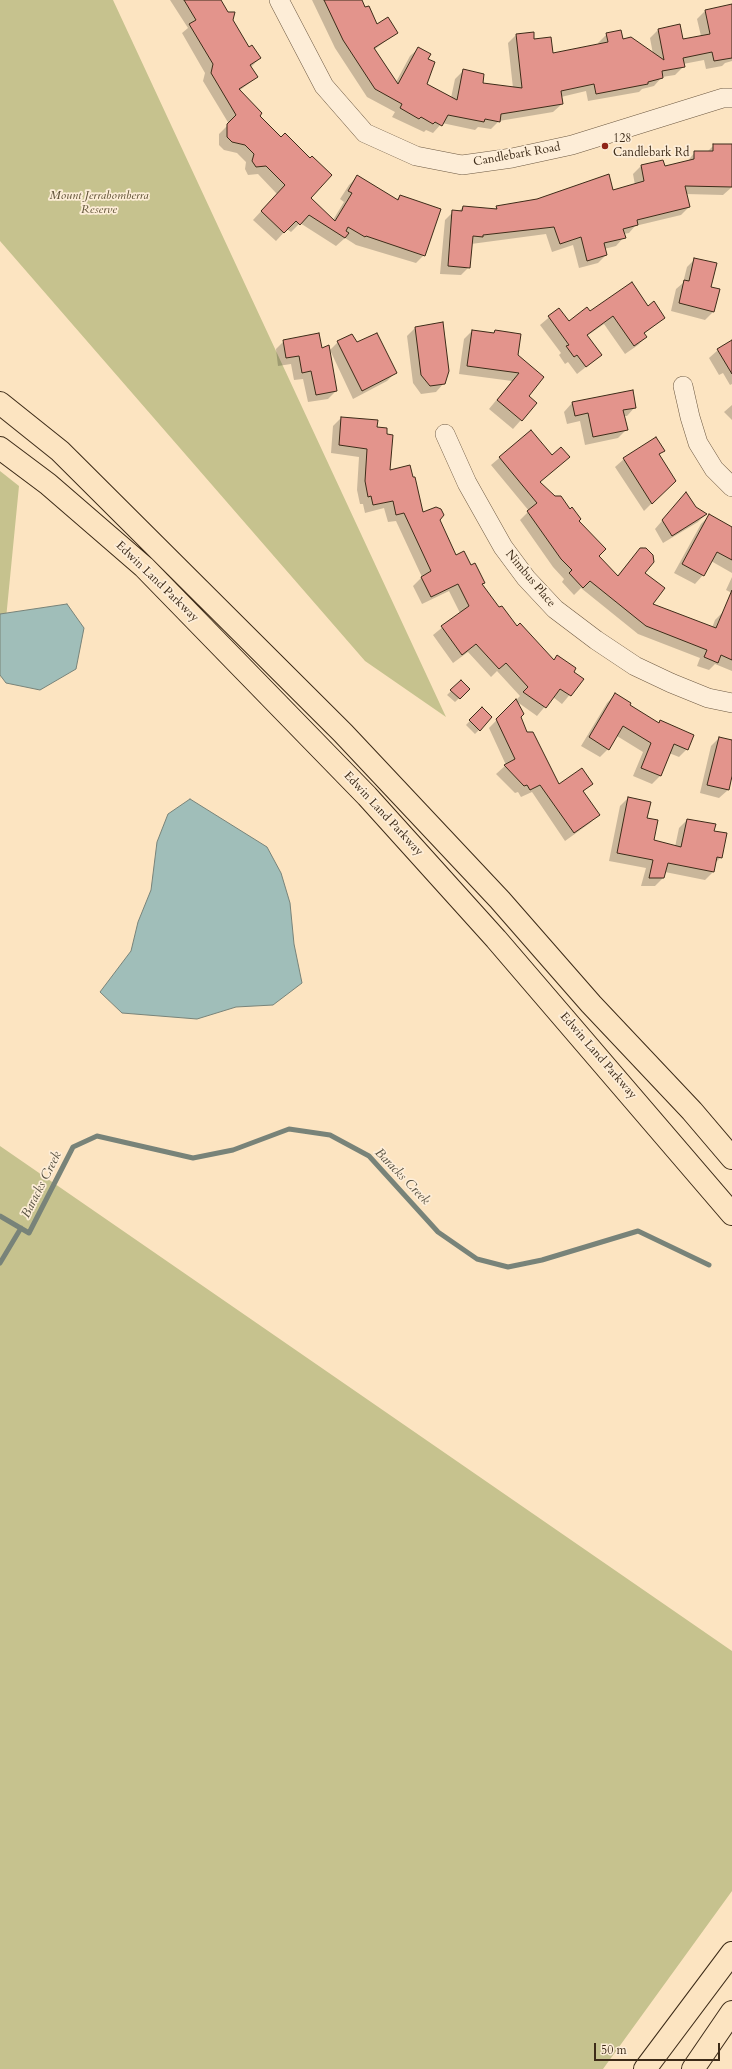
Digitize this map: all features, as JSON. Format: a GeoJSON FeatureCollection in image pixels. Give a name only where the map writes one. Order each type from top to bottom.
{"type":"FeatureCollection","features":[{"type":"Feature","properties":{"kind":"main road","name":"Edwin Land Parkway"},"geometry":{"type":"LineString","coordinates":[[0,403],[60,451],[343,733],[500,900],[591,1004],[692,1111],[732,1158]]}},
{"type":"Feature","properties":{"kind":"main road","name":"Edwin Land Parkway"},"geometry":{"type":"LineString","coordinates":[[0,448],[48,484],[144,567],[367,796],[502,945],[732,1214]]}},
{"type":"Feature","properties":{"kind":"main road"},"geometry":{"type":"LineString","coordinates":[[645,2069],[732,1952]]}},
{"type":"Feature","properties":{"kind":"main road"},"geometry":{"type":"LineString","coordinates":[[693,2069],[732,2012]]}},
{"type":"Feature","properties":{"kind":"street","name":"Candlebark Road"},"geometry":{"type":"LineString","coordinates":[[279,0],[324,86],[365,133],[416,156],[462,165],[512,158],[572,145],[723,98],[732,98]]}},
{"type":"Feature","properties":{"kind":"street"},"geometry":{"type":"LineString","coordinates":[[683,386],[698,443],[711,465],[732,487]]}},
{"type":"Feature","properties":{"kind":"street","name":"Nimbus Place"},"geometry":{"type":"LineString","coordinates":[[445,434],[467,483],[503,547],[526,578],[555,609],[634,666],[708,698],[732,703]]}},
{"type":"Feature","properties":{"kind":"green space","name":"Mount Jerrabomberra Reserve"},"geometry":{"type":"Polygon","coordinates":[[[0,0],[113,0],[446,717],[365,661],[0,241],[0,0]]]}},
{"type":"Feature","properties":{"kind":"green space"},"geometry":{"type":"Polygon","coordinates":[[[0,471],[19,486],[0,680],[0,471]]]}},
{"type":"Feature","properties":{"kind":"green space"},"geometry":{"type":"Polygon","coordinates":[[[0,1146],[732,1651],[732,1891],[603,2069],[0,2069],[0,1146]]]}},
{"type":"Feature","properties":{"kind":"water"},"geometry":{"type":"Polygon","coordinates":[[[67,604],[84,628],[76,669],[40,690],[6,683],[0,675],[0,614],[67,604]]]}},
{"type":"Feature","properties":{"kind":"water"},"geometry":{"type":"Polygon","coordinates":[[[190,799],[267,847],[281,873],[290,903],[294,944],[302,983],[273,1005],[236,1007],[197,1019],[122,1013],[100,992],[131,951],[138,922],[151,890],[157,842],[168,814],[190,799]]]}},
{"type":"Feature","properties":{"kind":"building"},"geometry":{"type":"Polygon","coordinates":[[[184,0],[221,0],[228,12],[235,12],[233,20],[249,47],[252,45],[261,58],[250,65],[258,77],[239,89],[262,113],[260,116],[281,137],[285,133],[310,158],[312,156],[332,175],[311,198],[335,221],[352,193],[348,191],[357,175],[398,200],[400,195],[441,209],[425,256],[366,236],[365,237],[348,227],[346,231],[349,233],[345,238],[309,215],[300,225],[296,221],[284,233],[261,211],[285,185],[266,166],[256,167],[252,161],[254,154],[245,145],[232,142],[227,137],[227,124],[236,115],[211,73],[213,64],[189,24],[196,20],[184,0]]]}},
{"type":"Feature","properties":{"kind":"building"},"geometry":{"type":"Polygon","coordinates":[[[324,0],[362,0],[365,7],[369,6],[377,24],[388,17],[398,33],[374,48],[398,84],[418,47],[431,54],[428,59],[435,62],[427,84],[457,100],[463,69],[484,74],[483,83],[522,88],[516,34],[534,32],[534,39],[551,37],[553,53],[608,42],[606,33],[621,30],[623,39],[631,37],[664,60],[658,29],[680,24],[683,39],[710,34],[705,10],[732,4],[732,58],[714,61],[712,52],[683,58],[685,67],[662,71],[663,78],[648,82],[648,84],[596,94],[594,84],[561,91],[563,104],[501,114],[500,122],[485,119],[484,122],[448,115],[442,126],[435,122],[433,124],[421,117],[419,119],[400,108],[402,104],[375,89],[343,40],[324,0]]]}},
{"type":"Feature","properties":{"kind":"building"},"geometry":{"type":"Polygon","coordinates":[[[713,144],[732,144],[732,187],[685,186],[690,207],[637,220],[638,225],[623,229],[626,238],[604,243],[607,255],[587,261],[581,237],[560,244],[554,227],[483,235],[483,237],[473,236],[470,268],[448,266],[452,210],[462,211],[463,206],[497,209],[496,206],[537,199],[609,174],[613,190],[644,181],[641,165],[663,160],[665,166],[694,159],[694,151],[713,151],[713,144]]]}},
{"type":"Feature","properties":{"kind":"building"},"geometry":{"type":"Polygon","coordinates":[[[694,258],[717,263],[711,287],[720,289],[714,312],[679,303],[684,280],[689,281],[694,258]]]}},
{"type":"Feature","properties":{"kind":"building"},"geometry":{"type":"Polygon","coordinates":[[[632,282],[648,306],[654,301],[665,318],[644,333],[647,337],[634,346],[613,316],[587,335],[602,355],[586,367],[577,355],[574,357],[566,346],[569,345],[548,316],[559,308],[569,321],[587,307],[590,311],[632,282]]]}},
{"type":"Feature","properties":{"kind":"building"},"geometry":{"type":"Polygon","coordinates":[[[443,322],[449,371],[445,384],[430,386],[421,375],[415,327],[443,322]]]}},
{"type":"Feature","properties":{"kind":"building"},"geometry":{"type":"Polygon","coordinates":[[[472,330],[494,333],[495,330],[521,334],[518,355],[544,377],[529,396],[537,403],[522,421],[497,400],[519,373],[467,366],[472,330]]]}},
{"type":"Feature","properties":{"kind":"building"},"geometry":{"type":"Polygon","coordinates":[[[319,333],[322,348],[329,345],[337,391],[316,395],[311,371],[302,373],[299,356],[286,358],[283,340],[319,333]]]}},
{"type":"Feature","properties":{"kind":"building"},"geometry":{"type":"Polygon","coordinates":[[[377,333],[397,373],[362,391],[337,341],[352,334],[357,342],[377,333]]]}},
{"type":"Feature","properties":{"kind":"building"},"geometry":{"type":"Polygon","coordinates":[[[732,340],[732,374],[717,349],[732,340]]]}},
{"type":"Feature","properties":{"kind":"building"},"geometry":{"type":"Polygon","coordinates":[[[633,390],[636,408],[623,410],[628,430],[593,437],[588,413],[575,416],[572,402],[633,390]]]}},
{"type":"Feature","properties":{"kind":"building"},"geometry":{"type":"Polygon","coordinates":[[[341,417],[378,420],[377,427],[387,428],[387,434],[393,435],[390,470],[410,465],[413,477],[415,477],[423,512],[436,507],[441,509],[444,515],[440,520],[456,555],[464,551],[471,565],[475,563],[485,583],[482,584],[499,607],[502,606],[517,626],[520,623],[554,660],[557,655],[576,668],[574,672],[584,679],[571,696],[560,689],[546,708],[523,692],[528,687],[506,663],[499,669],[476,644],[462,655],[441,626],[469,606],[458,584],[431,597],[421,577],[431,571],[404,513],[396,515],[393,501],[373,505],[371,496],[368,497],[365,481],[367,449],[339,445],[341,417]]]}},
{"type":"Feature","properties":{"kind":"building"},"geometry":{"type":"Polygon","coordinates":[[[531,430],[552,455],[561,447],[570,457],[540,482],[555,496],[561,496],[570,509],[572,507],[581,519],[579,521],[606,549],[599,556],[618,576],[640,548],[646,548],[653,555],[654,562],[645,573],[665,588],[653,604],[716,628],[732,590],[732,660],[721,655],[718,663],[704,657],[707,650],[646,626],[590,581],[583,588],[569,573],[572,570],[561,559],[527,511],[537,503],[499,457],[531,430]]]}},
{"type":"Feature","properties":{"kind":"building"},"geometry":{"type":"Polygon","coordinates":[[[656,437],[665,451],[659,454],[676,481],[652,504],[623,458],[656,437]]]}},
{"type":"Feature","properties":{"kind":"building"},"geometry":{"type":"Polygon","coordinates":[[[686,492],[696,507],[707,514],[672,536],[662,520],[686,492]]]}},
{"type":"Feature","properties":{"kind":"building"},"geometry":{"type":"Polygon","coordinates":[[[709,514],[732,527],[732,560],[717,552],[704,576],[682,564],[709,514]]]}},
{"type":"Feature","properties":{"kind":"building"},"geometry":{"type":"Polygon","coordinates":[[[461,680],[470,689],[460,699],[450,690],[461,680]]]}},
{"type":"Feature","properties":{"kind":"building"},"geometry":{"type":"Polygon","coordinates":[[[615,693],[631,703],[630,705],[659,723],[660,720],[694,735],[688,750],[674,744],[661,776],[641,768],[651,743],[623,726],[609,750],[589,737],[615,693]]]}},
{"type":"Feature","properties":{"kind":"building"},"geometry":{"type":"Polygon","coordinates":[[[516,699],[524,714],[521,717],[527,732],[533,732],[559,784],[582,768],[593,784],[583,791],[600,815],[574,833],[540,785],[530,790],[527,785],[524,786],[504,765],[515,759],[496,719],[516,699]]]}},
{"type":"Feature","properties":{"kind":"building"},"geometry":{"type":"Polygon","coordinates":[[[482,707],[492,717],[480,731],[469,720],[482,707]]]}},
{"type":"Feature","properties":{"kind":"building"},"geometry":{"type":"Polygon","coordinates":[[[719,737],[732,740],[732,776],[729,790],[707,785],[719,737]]]}},
{"type":"Feature","properties":{"kind":"building"},"geometry":{"type":"Polygon","coordinates":[[[628,797],[651,802],[647,818],[658,820],[654,840],[681,847],[687,819],[716,824],[714,831],[727,833],[722,858],[717,857],[714,872],[668,863],[664,878],[649,878],[653,860],[617,853],[628,797]]]}},
{"type":"Feature","properties":{"kind":"waterway","name":"Baracks Creek"},"geometry":{"type":"LineString","coordinates":[[0,1216],[29,1233],[73,1147],[97,1136],[193,1158],[233,1150],[289,1129],[330,1135],[369,1156],[438,1232],[477,1259],[508,1267],[542,1260],[638,1231],[709,1265]]}},
{"type":"Feature","properties":{"kind":"waterway"},"geometry":{"type":"LineString","coordinates":[[0,1263],[21,1228]]}},
{"type":"Feature","properties":{"kind":"place","name":"128 Candlebark Rd"},"geometry":{"type":"Point","coordinates":[605,146]}}]}
